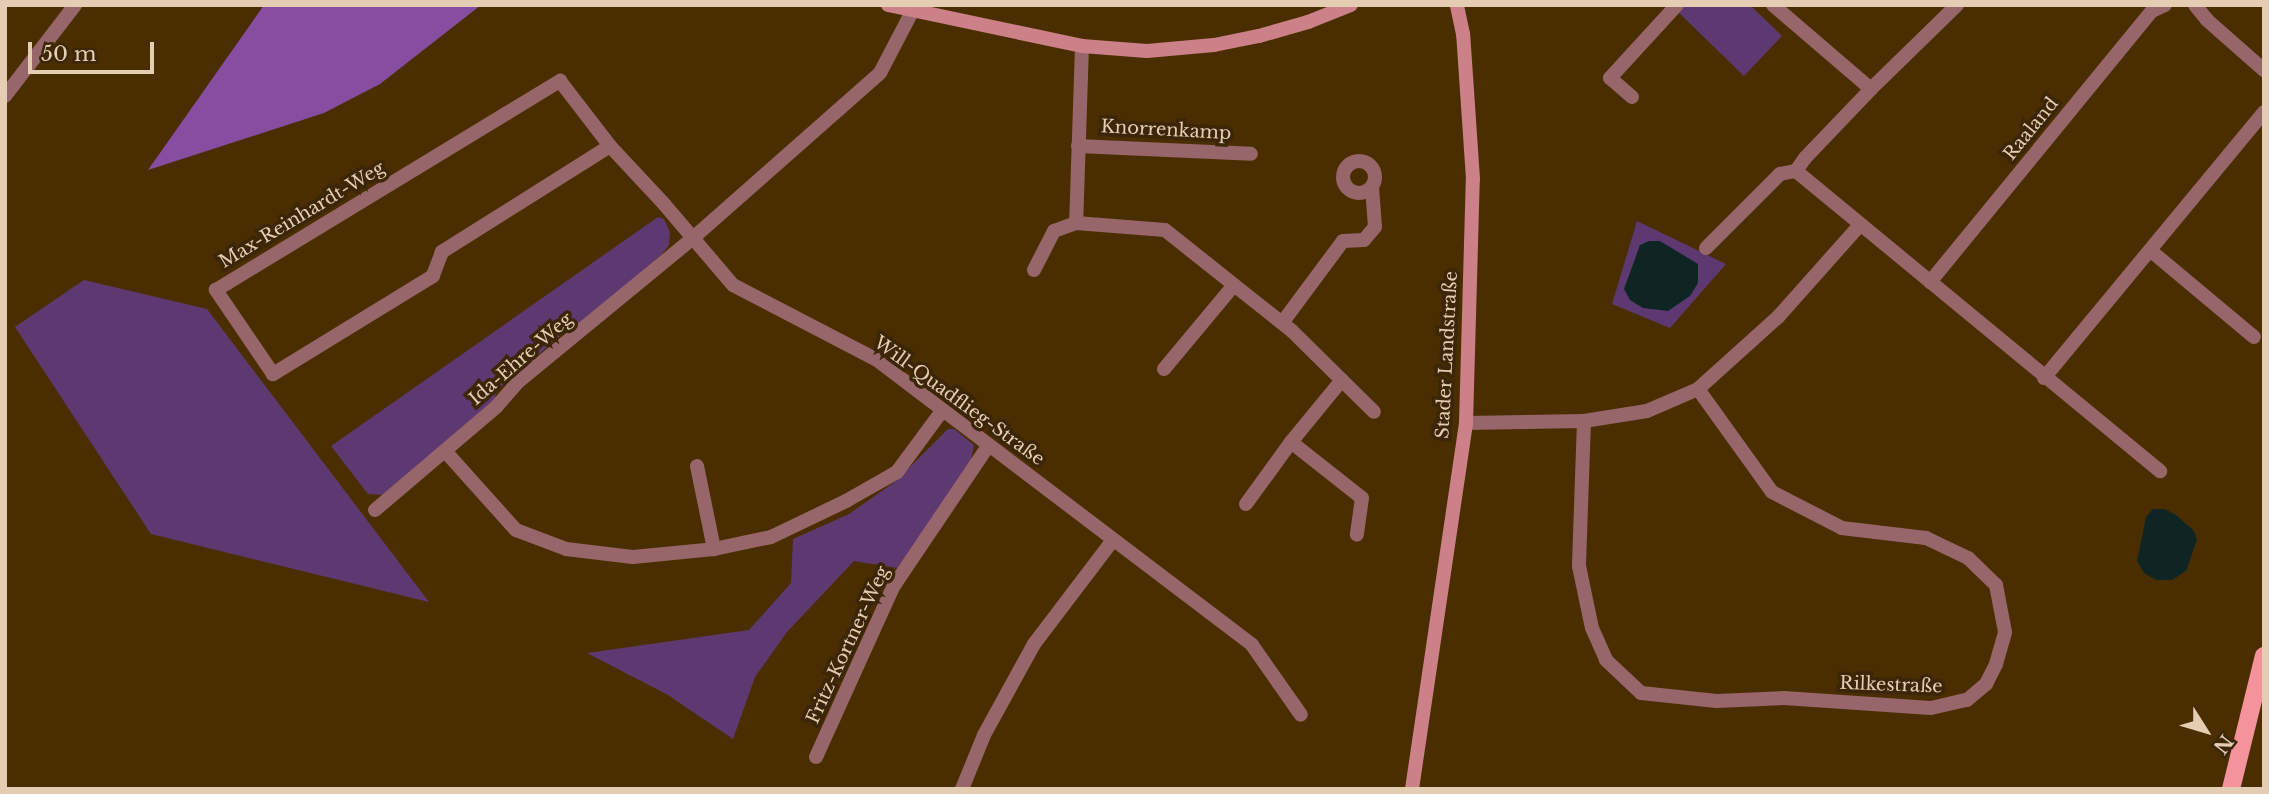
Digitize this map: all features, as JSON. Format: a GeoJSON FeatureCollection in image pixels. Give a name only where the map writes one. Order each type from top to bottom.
{"type":"FeatureCollection","features":[{"type":"Feature","properties":{"kind":"main road"},"geometry":{"type":"LineString","coordinates":[[2231,789],[2264,656]]}},
{"type":"Feature","properties":{"kind":"street"},"geometry":{"type":"LineString","coordinates":[[5,96],[75,5]]}},
{"type":"Feature","properties":{"kind":"street"},"geometry":{"type":"LineString","coordinates":[[888,5],[1082,46],[1147,51],[1214,45],[1307,22],[1351,5]]}},
{"type":"Feature","properties":{"kind":"street","name":"Stader Landstraße"},"geometry":{"type":"LineString","coordinates":[[1412,789],[1466,423],[1473,180],[1463,34],[1457,5]]}},
{"type":"Feature","properties":{"kind":"street"},"geometry":{"type":"LineString","coordinates":[[1632,97],[1609,78],[1676,5]]}},
{"type":"Feature","properties":{"kind":"street"},"geometry":{"type":"LineString","coordinates":[[1773,5],[1871,89]]}},
{"type":"Feature","properties":{"kind":"street"},"geometry":{"type":"LineString","coordinates":[[1796,172],[1805,158],[1871,89],[1956,5]]}},
{"type":"Feature","properties":{"kind":"street","name":"Raaland"},"geometry":{"type":"LineString","coordinates":[[1930,282],[2152,11],[2165,5]]}},
{"type":"Feature","properties":{"kind":"street"},"geometry":{"type":"LineString","coordinates":[[2195,5],[2207,20],[2264,70]]}},
{"type":"Feature","properties":{"kind":"street"},"geometry":{"type":"LineString","coordinates":[[693,239],[880,73],[913,10]]}},
{"type":"Feature","properties":{"kind":"street","name":"Knorrenkamp"},"geometry":{"type":"LineString","coordinates":[[1076,223],[1082,46]]}},
{"type":"Feature","properties":{"kind":"street","name":"Max-Reinhardt-Weg"},"geometry":{"type":"LineString","coordinates":[[610,146],[442,252],[433,276],[273,374],[216,290],[559,80],[610,146],[693,239]]}},
{"type":"Feature","properties":{"kind":"street"},"geometry":{"type":"LineString","coordinates":[[2043,378],[2264,112]]}},
{"type":"Feature","properties":{"kind":"street","name":"Knorrenkamp"},"geometry":{"type":"LineString","coordinates":[[1079,146],[1251,154]]}},
{"type":"Feature","properties":{"kind":"street"},"geometry":{"type":"LineString","coordinates":[[1706,247],[1780,174],[1796,172],[2043,378],[2160,471]]}},
{"type":"Feature","properties":{"kind":"street"},"geometry":{"type":"LineString","coordinates":[[1282,323],[1343,241],[1364,240],[1375,227],[1372,187]]}},
{"type":"Feature","properties":{"kind":"street"},"geometry":{"type":"LineString","coordinates":[[1034,270],[1054,231],[1076,223],[1165,230],[1282,323],[1374,412]]}},
{"type":"Feature","properties":{"kind":"street"},"geometry":{"type":"LineString","coordinates":[[1466,423],[1584,421],[1647,411],[1698,388],[1778,317],[1860,225]]}},
{"type":"Feature","properties":{"kind":"street","name":"Will-Quadflieg-Straße"},"geometry":{"type":"LineString","coordinates":[[693,239],[733,285],[877,360],[1252,645],[1301,715]]}},
{"type":"Feature","properties":{"kind":"street","name":"Ida-Ehre-Weg"},"geometry":{"type":"LineString","coordinates":[[375,510],[445,451],[559,347],[583,331],[693,239]]}},
{"type":"Feature","properties":{"kind":"street"},"geometry":{"type":"LineString","coordinates":[[2151,251],[2254,337]]}},
{"type":"Feature","properties":{"kind":"street"},"geometry":{"type":"LineString","coordinates":[[1164,369],[1234,285]]}},
{"type":"Feature","properties":{"kind":"street"},"geometry":{"type":"LineString","coordinates":[[1246,504],[1291,442],[1342,380]]}},
{"type":"Feature","properties":{"kind":"street","name":"Rilkestraße"},"geometry":{"type":"LineString","coordinates":[[1584,421],[1578,566],[1592,628],[1606,660],[1641,693],[1717,701],[1784,698],[1931,708],[1967,699],[1986,684],[1996,664],[2005,632],[1996,585],[1968,558],[1926,538],[1842,528],[1772,492],[1698,388]]}},
{"type":"Feature","properties":{"kind":"street"},"geometry":{"type":"LineString","coordinates":[[445,451],[516,530],[566,548],[633,558],[714,549],[771,537],[846,502],[897,472],[942,411]]}},
{"type":"Feature","properties":{"kind":"street"},"geometry":{"type":"LineString","coordinates":[[1291,442],[1362,498],[1357,535]]}},
{"type":"Feature","properties":{"kind":"street","name":"Fritz-Kortner-Weg"},"geometry":{"type":"LineString","coordinates":[[816,757],[893,587],[988,446]]}},
{"type":"Feature","properties":{"kind":"street"},"geometry":{"type":"LineString","coordinates":[[697,466],[714,549]]}},
{"type":"Feature","properties":{"kind":"street"},"geometry":{"type":"LineString","coordinates":[[962,789],[984,735],[1034,644],[1113,540]]}},
{"type":"Feature","properties":{"kind":"shaded area"},"geometry":{"type":"Polygon","coordinates":[[[264,5],[481,5],[380,84],[324,113],[148,170],[264,5]]]}},
{"type":"Feature","properties":{"kind":"shaded area"},"geometry":{"type":"Polygon","coordinates":[[[1683,5],[1750,5],[1782,36],[1744,76],[1677,11],[1683,5]]]}},
{"type":"Feature","properties":{"kind":"shaded area"},"geometry":{"type":"Polygon","coordinates":[[[658,217],[664,219],[670,232],[669,245],[662,254],[577,328],[568,329],[496,391],[495,399],[384,495],[368,494],[331,446],[658,217]]]}},
{"type":"Feature","properties":{"kind":"shaded area"},"geometry":{"type":"Polygon","coordinates":[[[1637,221],[1726,264],[1670,328],[1612,304],[1637,221]]]}},
{"type":"Feature","properties":{"kind":"shaded area"},"geometry":{"type":"Polygon","coordinates":[[[84,280],[207,309],[429,602],[151,534],[15,327],[84,280]]]}},
{"type":"Feature","properties":{"kind":"shaded area"},"geometry":{"type":"Polygon","coordinates":[[[948,429],[954,429],[974,445],[970,465],[897,568],[854,561],[787,632],[755,677],[733,739],[668,695],[587,653],[749,630],[791,583],[793,539],[849,514],[896,481],[948,429]]]}},
{"type":"Feature","properties":{"kind":"water"},"geometry":{"type":"Polygon","coordinates":[[[1649,241],[1660,241],[1698,264],[1698,283],[1690,296],[1668,311],[1643,308],[1630,300],[1624,289],[1640,245],[1649,241]]]}},
{"type":"Feature","properties":{"kind":"water"},"geometry":{"type":"Polygon","coordinates":[[[2153,509],[2165,509],[2176,515],[2194,531],[2197,540],[2186,571],[2172,580],[2156,580],[2144,573],[2137,561],[2146,517],[2153,509]]]}}]}
